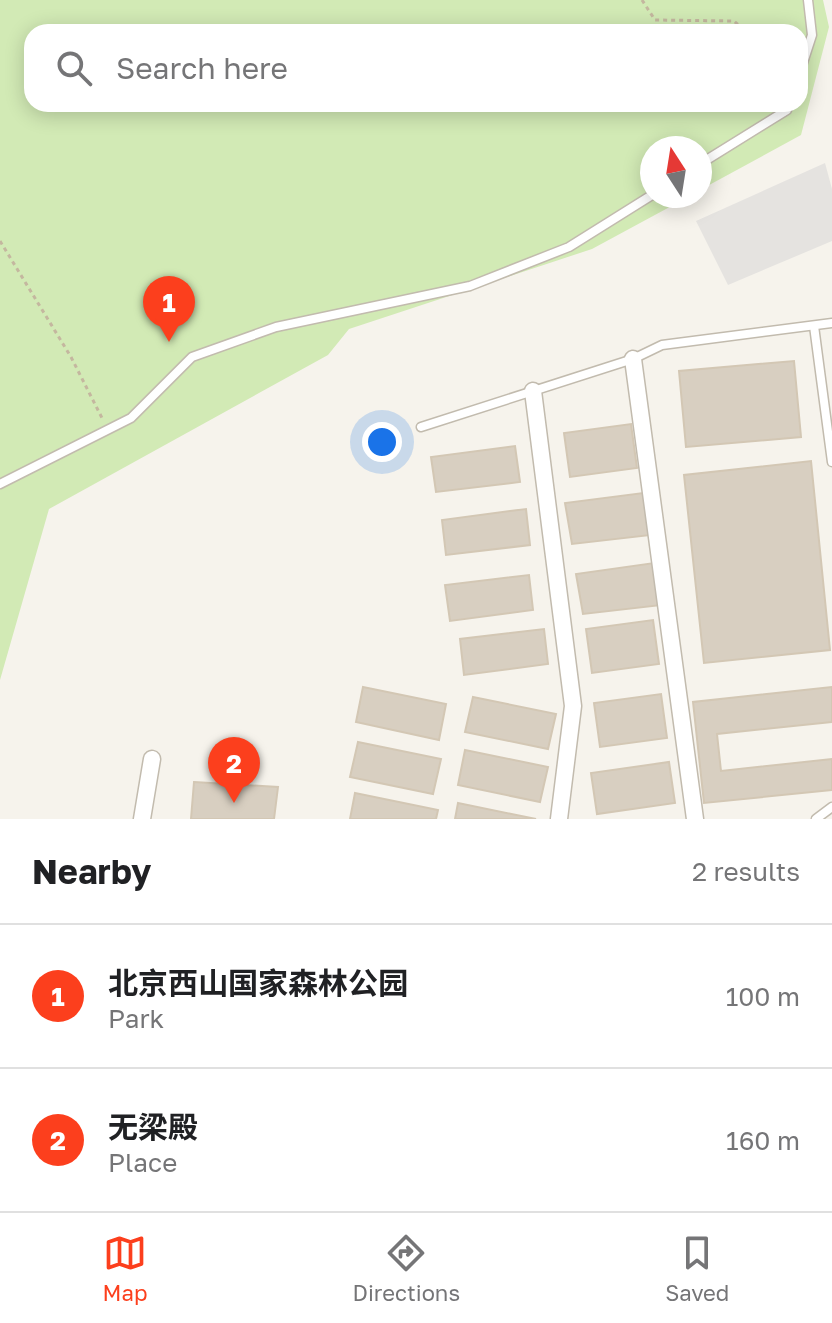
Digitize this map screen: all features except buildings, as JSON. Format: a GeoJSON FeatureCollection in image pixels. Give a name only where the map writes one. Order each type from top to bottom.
{"type":"FeatureCollection","features":[{"type":"Feature","properties":{"kind":"street"},"geometry":{"type":"LineString","coordinates":[[633,359],[695,819]]}},
{"type":"Feature","properties":{"kind":"street"},"geometry":{"type":"LineString","coordinates":[[533,391],[573,706],[559,819]]}},
{"type":"Feature","properties":{"kind":"street"},"geometry":{"type":"LineString","coordinates":[[142,819],[152,759]]}},
{"type":"Feature","properties":{"kind":"lane"},"geometry":{"type":"LineString","coordinates":[[808,0],[812,35],[808,47]]}},
{"type":"Feature","properties":{"kind":"lane"},"geometry":{"type":"LineString","coordinates":[[712,157],[784,112]]}},
{"type":"Feature","properties":{"kind":"lane"},"geometry":{"type":"LineString","coordinates":[[0,484],[131,418],[192,357],[276,327],[470,286],[569,247],[640,203]]}},
{"type":"Feature","properties":{"kind":"lane"},"geometry":{"type":"LineString","coordinates":[[421,427],[633,359],[662,345],[832,323]]}},
{"type":"Feature","properties":{"kind":"lane"},"geometry":{"type":"LineString","coordinates":[[814,326],[832,462]]}},
{"type":"Feature","properties":{"kind":"lane"},"geometry":{"type":"LineString","coordinates":[[816,819],[832,807]]}},
{"type":"Feature","properties":{"kind":"path"},"geometry":{"type":"LineString","coordinates":[[642,0],[655,20],[734,21],[737,24]]}},
{"type":"Feature","properties":{"kind":"path"},"geometry":{"type":"LineString","coordinates":[[0,241],[71,357],[108,429]]}},
{"type":"Feature","properties":{"kind":"green space"},"geometry":{"type":"Polygon","coordinates":[[[0,0],[823,0],[829,27],[808,108],[808,24],[24,24],[24,112],[807,112],[801,135],[712,183],[712,136],[640,136],[640,208],[668,208],[592,249],[349,329],[328,355],[49,509],[0,680],[0,0]]]}},
{"type":"Feature","properties":{"kind":"shaded area"},"geometry":{"type":"Polygon","coordinates":[[[825,163],[832,189],[832,241],[728,285],[696,221],[825,163]]]}},
{"type":"Feature","properties":{"kind":"place","name":"北京西山国家森林公园"},"geometry":{"type":"Point","coordinates":[169,342]}},
{"type":"Feature","properties":{"kind":"place","name":"无梁殿"},"geometry":{"type":"Point","coordinates":[234,803]}}]}
